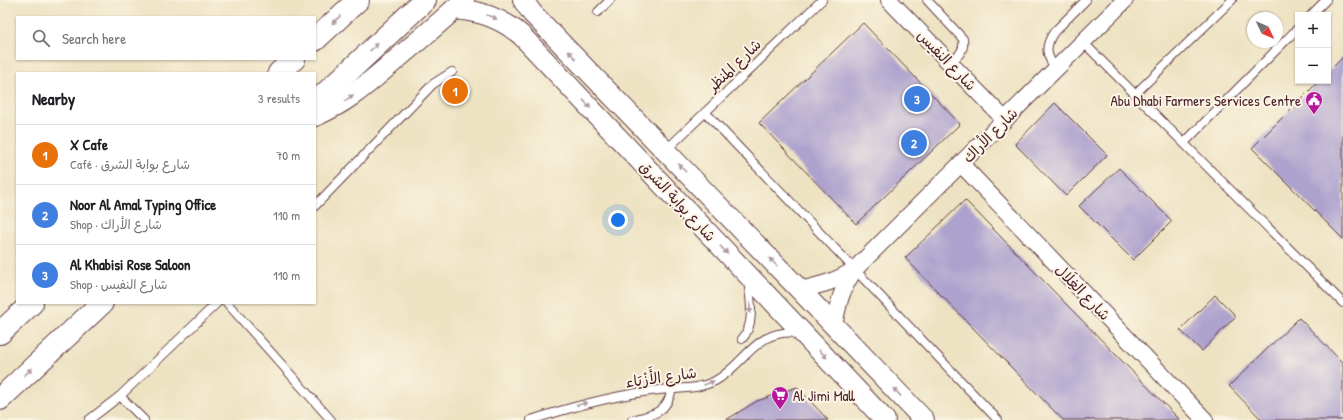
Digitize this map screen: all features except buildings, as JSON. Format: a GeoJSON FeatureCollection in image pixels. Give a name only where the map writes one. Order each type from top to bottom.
{"type":"FeatureCollection","features":[{"type":"Feature","properties":{"kind":"main road"},"geometry":{"type":"LineString","coordinates":[[316,39],[358,0]]}},
{"type":"Feature","properties":{"kind":"main road"},"geometry":{"type":"LineString","coordinates":[[316,102],[425,0]]}},
{"type":"Feature","properties":{"kind":"main road"},"geometry":{"type":"LineString","coordinates":[[280,72],[293,60]]}},
{"type":"Feature","properties":{"kind":"main road"},"geometry":{"type":"LineString","coordinates":[[0,332],[31,304]]}},
{"type":"Feature","properties":{"kind":"main road"},"geometry":{"type":"LineString","coordinates":[[0,399],[101,304]]}},
{"type":"Feature","properties":{"kind":"street","name":"شارع بوابة الشرق"},"geometry":{"type":"LineString","coordinates":[[523,0],[532,13],[924,420]]}},
{"type":"Feature","properties":{"kind":"street","name":"شارع النفيس"},"geometry":{"type":"LineString","coordinates":[[889,0],[1005,120]]}},
{"type":"Feature","properties":{"kind":"street","name":"شارع الأراك"},"geometry":{"type":"LineString","coordinates":[[834,325],[840,296],[845,284],[855,269],[1125,0]]}},
{"type":"Feature","properties":{"kind":"street","name":"شارع بوابة الشرق"},"geometry":{"type":"LineString","coordinates":[[459,4],[468,10],[494,17],[506,23],[521,35],[885,420]]}},
{"type":"Feature","properties":{"kind":"street"},"geometry":{"type":"LineString","coordinates":[[316,116],[332,109],[364,87],[459,4]]}},
{"type":"Feature","properties":{"kind":"street","name":"شارع الغِلَال"},"geometry":{"type":"LineString","coordinates":[[960,164],[1205,420]]}},
{"type":"Feature","properties":{"kind":"street","name":"شارع الأراك"},"geometry":{"type":"LineString","coordinates":[[800,290],[828,283],[855,269]]}},
{"type":"Feature","properties":{"kind":"lane"},"geometry":{"type":"LineString","coordinates":[[598,12],[610,0]]}},
{"type":"Feature","properties":{"kind":"lane","name":"شارع المنظر"},"geometry":{"type":"LineString","coordinates":[[665,151],[822,0]]}},
{"type":"Feature","properties":{"kind":"lane"},"geometry":{"type":"LineString","coordinates":[[926,0],[962,39],[964,44],[963,50],[950,63]]}},
{"type":"Feature","properties":{"kind":"lane"},"geometry":{"type":"LineString","coordinates":[[1056,69],[1049,60],[1047,53],[1047,46],[1050,39],[1054,32],[1086,0]]}},
{"type":"Feature","properties":{"kind":"lane"},"geometry":{"type":"LineString","coordinates":[[1135,94],[1232,0]]}},
{"type":"Feature","properties":{"kind":"lane"},"geometry":{"type":"LineString","coordinates":[[1314,12],[1326,0]]}},
{"type":"Feature","properties":{"kind":"lane"},"geometry":{"type":"LineString","coordinates":[[1184,143],[1295,31]]}},
{"type":"Feature","properties":{"kind":"lane"},"geometry":{"type":"LineString","coordinates":[[1083,42],[1343,303]]}},
{"type":"Feature","properties":{"kind":"lane"},"geometry":{"type":"LineString","coordinates":[[316,205],[433,84],[452,72]]}},
{"type":"Feature","properties":{"kind":"lane"},"geometry":{"type":"LineString","coordinates":[[705,112],[998,420]]}},
{"type":"Feature","properties":{"kind":"lane"},"geometry":{"type":"LineString","coordinates":[[742,339],[747,332],[751,312],[747,274]]}},
{"type":"Feature","properties":{"kind":"lane"},"geometry":{"type":"LineString","coordinates":[[90,420],[120,396],[216,304]]}},
{"type":"Feature","properties":{"kind":"lane"},"geometry":{"type":"LineString","coordinates":[[228,304],[330,420]]}},
{"type":"Feature","properties":{"kind":"lane","name":"شارع الأَزْيَاء"},"geometry":{"type":"LineString","coordinates":[[531,420],[592,402],[628,395],[699,387],[715,381],[729,371],[759,342],[773,335],[788,332],[804,334]]}},
{"type":"Feature","properties":{"kind":"lane"},"geometry":{"type":"LineString","coordinates":[[632,420],[655,414],[662,410],[671,397],[672,389]]}},
{"type":"Feature","properties":{"kind":"lane"},"geometry":{"type":"LineString","coordinates":[[120,396],[144,420]]}},
{"type":"Feature","properties":{"kind":"place","name":"X Cafe"},"geometry":{"type":"Point","coordinates":[455,91]}},
{"type":"Feature","properties":{"kind":"place","name":"Al Khabisi Rose Saloon"},"geometry":{"type":"Point","coordinates":[917,99]}},
{"type":"Feature","properties":{"kind":"place","name":"Abu Dhabi Farmers Services Centre"},"geometry":{"type":"Point","coordinates":[1314,115]}},
{"type":"Feature","properties":{"kind":"place","name":"Noor Al Amal Typing Office"},"geometry":{"type":"Point","coordinates":[914,143]}},
{"type":"Feature","properties":{"kind":"place","name":"Al Jimi Mall"},"geometry":{"type":"Point","coordinates":[780,410]}}]}
